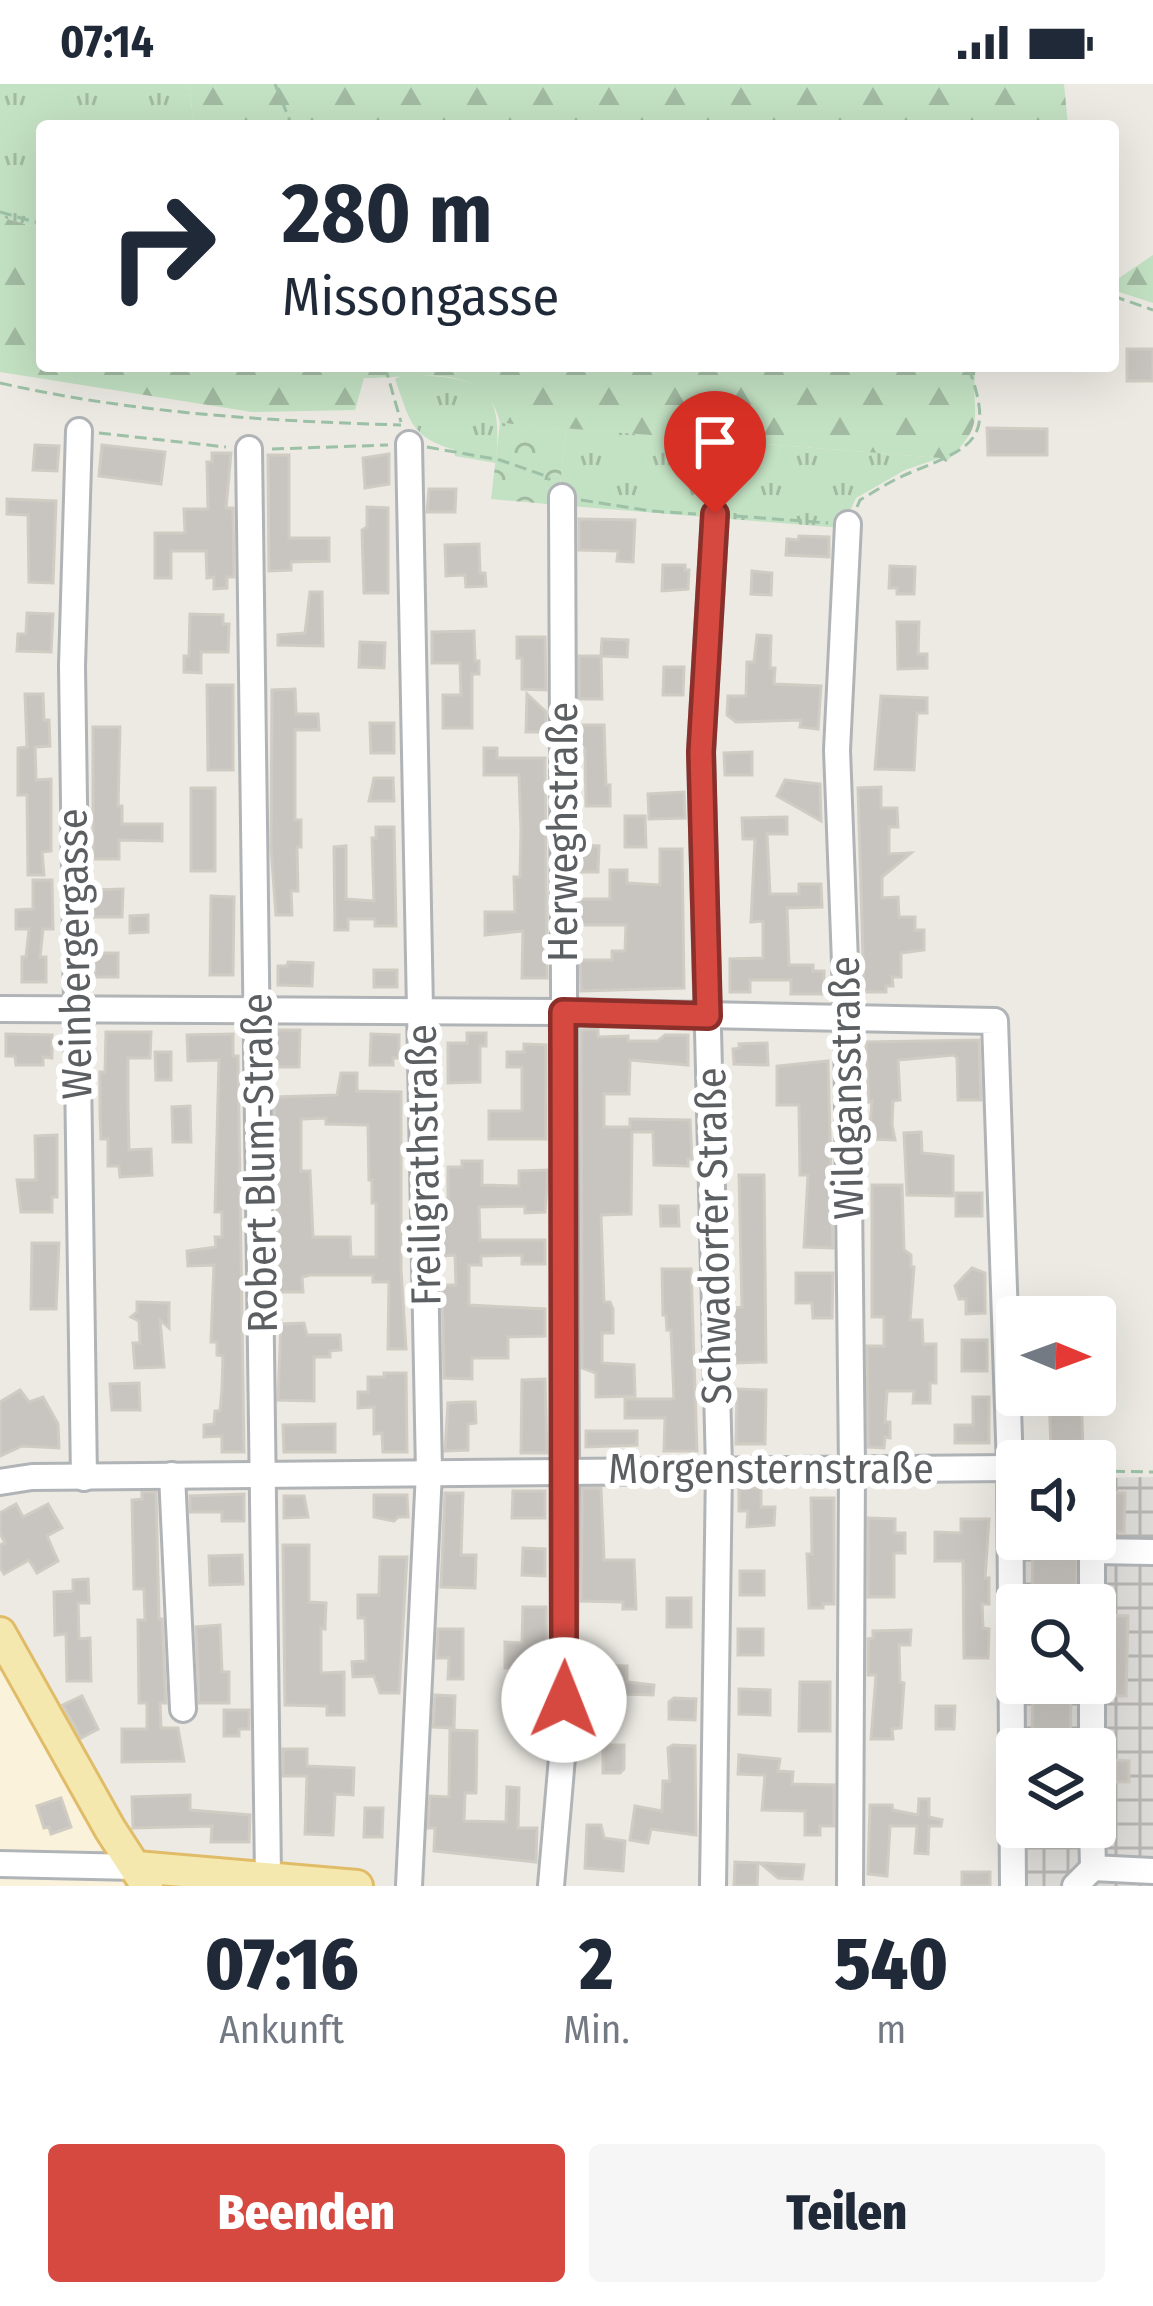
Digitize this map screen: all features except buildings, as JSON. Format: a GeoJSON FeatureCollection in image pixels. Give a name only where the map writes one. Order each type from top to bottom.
{"type":"FeatureCollection","features":[{"type":"Feature","properties":{"kind":"main road"},"geometry":{"type":"LineString","coordinates":[[0,1634],[141,1877],[268,1876],[357,1886]]}},
{"type":"Feature","properties":{"kind":"street","name":"Weinbergergasse"},"geometry":{"type":"LineString","coordinates":[[79,431],[72,666],[84,1478]]}},
{"type":"Feature","properties":{"kind":"street","name":"Freiligrathstraße"},"geometry":{"type":"LineString","coordinates":[[409,444],[429,1472],[409,1886]]}},
{"type":"Feature","properties":{"kind":"street","name":"Robert Blum-Straße"},"geometry":{"type":"LineString","coordinates":[[249,449],[268,1876]]}},
{"type":"Feature","properties":{"kind":"street","name":"Herweghstraße"},"geometry":{"type":"LineString","coordinates":[[551,1886],[563,1746],[566,1470],[562,497]]}},
{"type":"Feature","properties":{"kind":"street","name":"Schwadorfer Straße"},"geometry":{"type":"LineString","coordinates":[[712,1886],[719,1469],[701,752],[715,514]]}},
{"type":"Feature","properties":{"kind":"street","name":"Wildgansstraße"},"geometry":{"type":"LineString","coordinates":[[848,524],[837,750],[848,1016],[850,1886]]}},
{"type":"Feature","properties":{"kind":"street"},"geometry":{"type":"LineString","coordinates":[[0,1009],[563,1012],[995,1021],[1009,1440]]}},
{"type":"Feature","properties":{"kind":"street","name":"Morgensternstraße"},"geometry":{"type":"LineString","coordinates":[[0,1482],[172,1475],[996,1468]]}},
{"type":"Feature","properties":{"kind":"street"},"geometry":{"type":"LineString","coordinates":[[172,1475],[183,1709]]}},
{"type":"Feature","properties":{"kind":"street"},"geometry":{"type":"LineString","coordinates":[[1092,1584],[1092,1551],[1153,1552]]}},
{"type":"Feature","properties":{"kind":"street"},"geometry":{"type":"LineString","coordinates":[[1011,1560],[1013,1886]]}},
{"type":"Feature","properties":{"kind":"street"},"geometry":{"type":"LineString","coordinates":[[0,1864],[141,1877]]}},
{"type":"Feature","properties":{"kind":"street"},"geometry":{"type":"LineString","coordinates":[[1084,1877],[1153,1871]]}},
{"type":"Feature","properties":{"kind":"path"},"geometry":{"type":"LineString","coordinates":[[275,84],[290,120]]}},
{"type":"Feature","properties":{"kind":"path"},"geometry":{"type":"LineString","coordinates":[[0,212],[36,222]]}},
{"type":"Feature","properties":{"kind":"path"},"geometry":{"type":"LineString","coordinates":[[1119,298],[1153,310]]}},
{"type":"Feature","properties":{"kind":"path"},"geometry":{"type":"LineString","coordinates":[[0,383],[85,402],[251,421],[401,425],[388,372]]}},
{"type":"Feature","properties":{"kind":"path"},"geometry":{"type":"LineString","coordinates":[[409,444],[500,460],[547,476],[562,497],[651,512],[848,524],[860,500],[907,474],[955,456],[972,442],[981,422],[969,372]]}},
{"type":"Feature","properties":{"kind":"path"},"geometry":{"type":"LineString","coordinates":[[1116,1472],[1153,1472]]}},
{"type":"Feature","properties":{"kind":"shaded area"},"geometry":{"type":"Polygon","coordinates":[[[1153,1477],[1153,1886],[1026,1886],[1026,1848],[1116,1848],[1116,1728],[1026,1728],[1025,1704],[1116,1704],[1116,1584],[1025,1584],[1025,1560],[1116,1560],[1116,1478],[1153,1477]]]}},
{"type":"Feature","properties":{"kind":"shaded area"},"geometry":{"type":"Polygon","coordinates":[[[0,1653],[131,1886],[0,1886],[0,1653]]]}},
{"type":"Feature","properties":{"kind":"green space"},"geometry":{"type":"Polygon","coordinates":[[[0,84],[189,84],[193,120],[36,120],[36,227],[0,217],[0,84]]]}},
{"type":"Feature","properties":{"kind":"green space"},"geometry":{"type":"Polygon","coordinates":[[[189,84],[1064,84],[1067,120],[193,120],[189,84]]]}},
{"type":"Feature","properties":{"kind":"green space"},"geometry":{"type":"Polygon","coordinates":[[[0,217],[36,227],[36,372],[976,372],[975,418],[968,437],[946,462],[500,423],[492,402],[480,389],[445,376],[364,378],[355,410],[252,412],[0,372],[0,217]]]}},
{"type":"Feature","properties":{"kind":"green space"},"geometry":{"type":"Polygon","coordinates":[[[1153,255],[1153,303],[1119,292],[1119,278],[1153,255]]]}},
{"type":"Feature","properties":{"kind":"green space"},"geometry":{"type":"Polygon","coordinates":[[[406,374],[453,378],[482,390],[496,415],[496,463],[455,456],[455,450],[420,433],[395,379],[406,374]]]}},
{"type":"Feature","properties":{"kind":"green space"},"geometry":{"type":"Polygon","coordinates":[[[500,423],[566,428],[558,505],[491,499],[500,423]]]}},
{"type":"Feature","properties":{"kind":"green space"},"geometry":{"type":"Polygon","coordinates":[[[566,428],[940,458],[905,470],[856,498],[842,528],[558,505],[566,428]]]}},
{"type":"Feature","properties":{"kind":"route"},"geometry":{"type":"LineString","coordinates":[[564,1700],[563,1012],[708,1016],[701,752],[715,514]]}}]}
